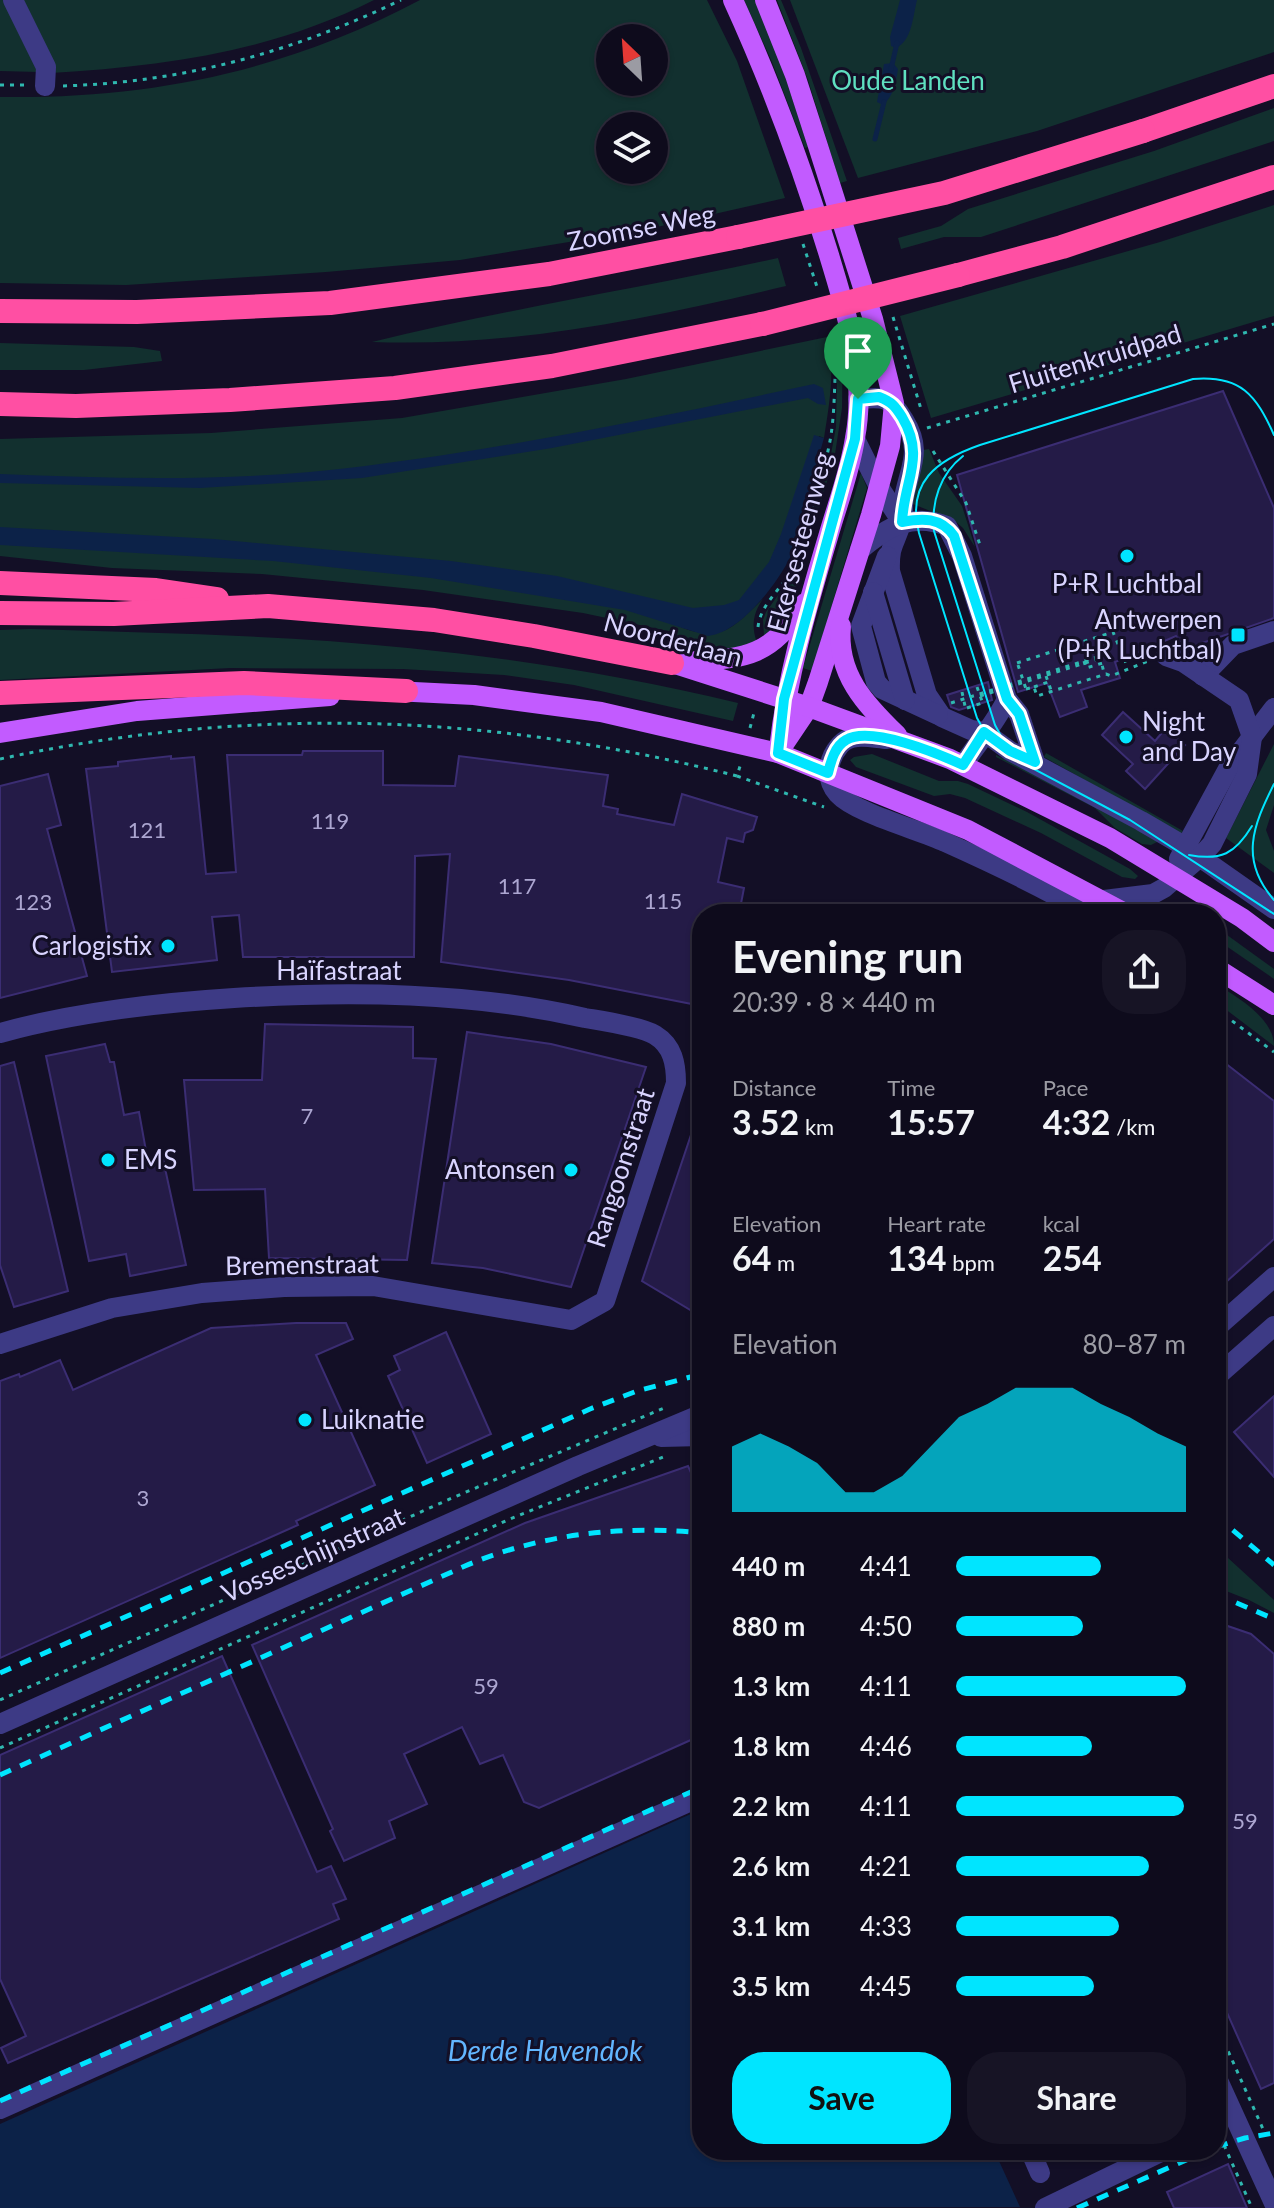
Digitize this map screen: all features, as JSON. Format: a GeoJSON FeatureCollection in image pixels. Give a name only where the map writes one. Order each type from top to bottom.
{"type":"FeatureCollection","features":[{"type":"Feature","properties":{"kind":"highway","name":"Zoomse Weg"},"geometry":{"type":"LineString","coordinates":[[0,311],[137,312],[330,303],[549,274],[944,193],[1143,131],[1274,86]]}},
{"type":"Feature","properties":{"kind":"highway"},"geometry":{"type":"LineString","coordinates":[[0,404],[76,406],[230,400],[395,388],[552,366],[762,324],[958,275],[1062,247],[1274,177]]}},
{"type":"Feature","properties":{"kind":"highway"},"geometry":{"type":"LineString","coordinates":[[0,583],[156,590],[268,606]]}},
{"type":"Feature","properties":{"kind":"highway","name":"Noorderlaan"},"geometry":{"type":"LineString","coordinates":[[0,613],[114,614],[268,606],[434,620],[672,663]]}},
{"type":"Feature","properties":{"kind":"highway"},"geometry":{"type":"LineString","coordinates":[[0,693],[244,683],[406,691]]}},
{"type":"Feature","properties":{"kind":"main road","name":"Ekersesteenweg"},"geometry":{"type":"LineString","coordinates":[[733,0],[771,85],[807,182],[853,334],[858,371],[855,439],[784,699],[778,753]]}},
{"type":"Feature","properties":{"kind":"main road"},"geometry":{"type":"LineString","coordinates":[[765,0],[795,75],[822,158],[873,319],[894,403],[890,446],[879,487],[809,707],[778,753]]}},
{"type":"Feature","properties":{"kind":"main road"},"geometry":{"type":"LineString","coordinates":[[672,663],[733,658],[764,649],[785,631],[812,592]]}},
{"type":"Feature","properties":{"kind":"main road"},"geometry":{"type":"LineString","coordinates":[[843,604],[840,641],[849,677],[868,706],[903,740]]}},
{"type":"Feature","properties":{"kind":"main road","name":"Noorderlaan"},"geometry":{"type":"LineString","coordinates":[[672,663],[809,707],[963,765],[1110,838],[1219,904]]}},
{"type":"Feature","properties":{"kind":"main road"},"geometry":{"type":"LineString","coordinates":[[0,733],[137,711],[406,691],[474,695],[601,712],[778,753],[968,830],[1091,904]]}},
{"type":"Feature","properties":{"kind":"main road","name":"Noorderlaan"},"geometry":{"type":"LineString","coordinates":[[1226,908],[1274,942]]}},
{"type":"Feature","properties":{"kind":"main road"},"geometry":{"type":"LineString","coordinates":[[1226,974],[1274,1005]]}},
{"type":"Feature","properties":{"kind":"street"},"geometry":{"type":"LineString","coordinates":[[13,0],[46,67],[45,86]]}},
{"type":"Feature","properties":{"kind":"street"},"geometry":{"type":"LineString","coordinates":[[858,399],[879,397],[894,403],[911,432],[915,447],[902,522],[861,626],[876,682],[882,689],[904,699],[946,710]]}},
{"type":"Feature","properties":{"kind":"street"},"geometry":{"type":"LineString","coordinates":[[855,439],[879,487],[902,522]]}},
{"type":"Feature","properties":{"kind":"street"},"geometry":{"type":"LineString","coordinates":[[860,550],[902,522],[933,520],[947,526],[954,536],[1007,699],[1019,714],[1035,762]]}},
{"type":"Feature","properties":{"kind":"street"},"geometry":{"type":"LineString","coordinates":[[889,551],[890,571],[927,695],[971,730],[984,732],[1010,751],[1035,762],[1192,852],[1274,909]]}},
{"type":"Feature","properties":{"kind":"street"},"geometry":{"type":"LineString","coordinates":[[873,593],[904,699]]}},
{"type":"Feature","properties":{"kind":"street"},"geometry":{"type":"LineString","coordinates":[[1203,676],[1233,645],[1274,631]]}},
{"type":"Feature","properties":{"kind":"street"},"geometry":{"type":"LineString","coordinates":[[1109,904],[1153,894],[1175,878],[1192,852],[1212,844],[1247,774],[1252,737],[1239,700],[1183,662],[1166,656]]}},
{"type":"Feature","properties":{"kind":"street"},"geometry":{"type":"LineString","coordinates":[[963,765],[984,732],[995,725],[1007,699]]}},
{"type":"Feature","properties":{"kind":"street"},"geometry":{"type":"LineString","coordinates":[[1252,737],[1274,708]]}},
{"type":"Feature","properties":{"kind":"street"},"geometry":{"type":"LineString","coordinates":[[828,773],[832,759],[844,740],[853,737],[903,740]]}},
{"type":"Feature","properties":{"kind":"street","name":"Haïfastraat"},"geometry":{"type":"LineString","coordinates":[[0,1033],[104,1011],[187,1001],[369,993],[550,1010],[655,1034],[671,1050]]}},
{"type":"Feature","properties":{"kind":"street","name":"Rangoonstraat"},"geometry":{"type":"LineString","coordinates":[[605,1301],[676,1083],[676,1066],[671,1050]]}},
{"type":"Feature","properties":{"kind":"street"},"geometry":{"type":"LineString","coordinates":[[1226,1319],[1274,1277]]}},
{"type":"Feature","properties":{"kind":"street","name":"Bremenstraat"},"geometry":{"type":"LineString","coordinates":[[0,1344],[112,1308],[202,1293],[284,1287],[373,1286],[571,1320],[605,1301]]}},
{"type":"Feature","properties":{"kind":"street"},"geometry":{"type":"LineString","coordinates":[[1226,1368],[1271,1329],[1241,1306]]}},
{"type":"Feature","properties":{"kind":"street","name":"Vosseschijnstraat"},"geometry":{"type":"LineString","coordinates":[[0,1724],[578,1466],[692,1419]]}},
{"type":"Feature","properties":{"kind":"street","name":"Vosseschijnstraat"},"geometry":{"type":"LineString","coordinates":[[649,1438],[692,1436]]}},
{"type":"Feature","properties":{"kind":"street"},"geometry":{"type":"LineString","coordinates":[[0,2109],[692,1800]]}},
{"type":"Feature","properties":{"kind":"street"},"geometry":{"type":"LineString","coordinates":[[1226,2098],[1274,2203]]}},
{"type":"Feature","properties":{"kind":"street"},"geometry":{"type":"LineString","coordinates":[[1034,2160],[1040,2173]]}},
{"type":"Feature","properties":{"kind":"street"},"geometry":{"type":"LineString","coordinates":[[1045,2208],[1144,2160]]}},
{"type":"Feature","properties":{"kind":"path"},"geometry":{"type":"LineString","coordinates":[[0,85],[101,85],[151,79],[231,63],[327,34],[401,0]]}},
{"type":"Feature","properties":{"kind":"path","name":"Fluitenkruidpad"},"geometry":{"type":"LineString","coordinates":[[927,428],[1274,324]]}},
{"type":"Feature","properties":{"kind":"path"},"geometry":{"type":"LineString","coordinates":[[914,385],[922,414]]}},
{"type":"Feature","properties":{"kind":"path"},"geometry":{"type":"LineString","coordinates":[[1017,663],[1113,632],[1128,668]]}},
{"type":"Feature","properties":{"kind":"path"},"geometry":{"type":"LineString","coordinates":[[1034,687],[1037,696],[1106,674],[1111,676],[1166,656]]}},
{"type":"Feature","properties":{"kind":"path"},"geometry":{"type":"LineString","coordinates":[[946,710],[1084,661],[1101,659]]}},
{"type":"Feature","properties":{"kind":"path"},"geometry":{"type":"LineString","coordinates":[[1101,659],[1106,674]]}},
{"type":"Feature","properties":{"kind":"path"},"geometry":{"type":"LineString","coordinates":[[977,687],[980,696],[1101,659]]}},
{"type":"Feature","properties":{"kind":"path"},"geometry":{"type":"LineString","coordinates":[[1046,676],[1050,690],[1105,673],[1101,659]]}},
{"type":"Feature","properties":{"kind":"path"},"geometry":{"type":"LineString","coordinates":[[1031,704],[1025,687],[1048,682]]}},
{"type":"Feature","properties":{"kind":"path"},"geometry":{"type":"LineString","coordinates":[[0,759],[62,746],[157,733],[256,725],[354,723],[450,726],[547,737],[643,754],[737,776],[746,744]]}},
{"type":"Feature","properties":{"kind":"path"},"geometry":{"type":"LineString","coordinates":[[1226,1016],[1274,1052]]}},
{"type":"Feature","properties":{"kind":"path"},"geometry":{"type":"LineString","coordinates":[[0,1700],[466,1492],[669,1406]]}},
{"type":"Feature","properties":{"kind":"path"},"geometry":{"type":"LineString","coordinates":[[0,1748],[510,1519],[665,1456]]}},
{"type":"Feature","properties":{"kind":"path"},"geometry":{"type":"LineString","coordinates":[[1226,2046],[1265,2134]]}},
{"type":"Feature","properties":{"kind":"path"},"geometry":{"type":"LineString","coordinates":[[1226,2150],[1252,2208]]}},
{"type":"Feature","properties":{"kind":"green space"},"geometry":{"type":"Polygon","coordinates":[[[0,0],[8,0],[39,72],[0,71],[0,0]]]}},
{"type":"Feature","properties":{"kind":"green space"},"geometry":{"type":"Polygon","coordinates":[[[19,0],[374,0],[335,18],[256,44],[176,61],[51,73],[19,0]]]}},
{"type":"Feature","properties":{"kind":"green space"},"geometry":{"type":"Polygon","coordinates":[[[420,0],[707,0],[737,61],[785,198],[648,229],[460,260],[126,285],[0,283],[0,97],[110,93],[164,86],[216,76],[319,45],[370,25],[420,0]]]}},
{"type":"Feature","properties":{"kind":"green space"},"geometry":{"type":"Polygon","coordinates":[[[744,0],[755,0],[779,58],[808,147],[805,148],[744,0]]]}},
{"type":"Feature","properties":{"kind":"green space"},"geometry":{"type":"Polygon","coordinates":[[[777,0],[781,0],[801,48],[847,181],[840,183],[808,80],[777,0]]]}},
{"type":"Feature","properties":{"kind":"green space","name":"Oude Landen"},"geometry":{"type":"Polygon","coordinates":[[[790,0],[1274,0],[1274,52],[1037,131],[858,178],[790,0]]]}},
{"type":"Feature","properties":{"kind":"green space"},"geometry":{"type":"Polygon","coordinates":[[[1274,108],[1274,141],[981,237],[944,237],[901,249],[898,238],[941,226],[968,209],[1154,151],[1274,108]]]}},
{"type":"Feature","properties":{"kind":"green space"},"geometry":{"type":"Polygon","coordinates":[[[1274,205],[1274,316],[931,418],[900,316],[1160,242],[1274,205]]]}},
{"type":"Feature","properties":{"kind":"green space"},"geometry":{"type":"Polygon","coordinates":[[[778,258],[786,286],[632,320],[478,340],[372,342],[473,319],[778,258]]]}},
{"type":"Feature","properties":{"kind":"green space"},"geometry":{"type":"Polygon","coordinates":[[[843,332],[842,408],[835,454],[794,595],[781,620],[764,636],[766,612],[796,570],[831,454],[836,427],[838,333],[843,332]]]}},
{"type":"Feature","properties":{"kind":"green space"},"geometry":{"type":"Polygon","coordinates":[[[827,337],[831,374],[824,438],[819,436],[781,556],[752,600],[678,626],[716,633],[734,625],[763,599],[754,620],[757,643],[724,649],[694,647],[672,643],[673,632],[583,613],[423,590],[262,574],[112,568],[0,556],[0,439],[211,433],[402,418],[626,379],[827,337]]]}},
{"type":"Feature","properties":{"kind":"green space"},"geometry":{"type":"Polygon","coordinates":[[[0,343],[134,347],[160,351],[162,361],[84,370],[0,370],[0,343]]]}},
{"type":"Feature","properties":{"kind":"green space"},"geometry":{"type":"Polygon","coordinates":[[[929,449],[939,473],[962,506],[975,547],[955,521],[908,502],[923,450],[929,449]]]}},
{"type":"Feature","properties":{"kind":"green space"},"geometry":{"type":"Polygon","coordinates":[[[861,473],[867,488],[812,671],[803,668],[861,473]]]}},
{"type":"Feature","properties":{"kind":"green space"},"geometry":{"type":"Polygon","coordinates":[[[0,630],[267,637],[408,648],[574,670],[738,703],[733,721],[574,685],[504,675],[403,669],[230,668],[0,680],[0,630]]]}},
{"type":"Feature","properties":{"kind":"green space"},"geometry":{"type":"Polygon","coordinates":[[[1274,744],[1274,805],[1266,830],[1274,851],[1274,873],[1226,838],[1274,744]]]}},
{"type":"Feature","properties":{"kind":"green space"},"geometry":{"type":"Polygon","coordinates":[[[1046,753],[1183,831],[1181,834],[1044,757],[1046,753]]]}},
{"type":"Feature","properties":{"kind":"green space"},"geometry":{"type":"Polygon","coordinates":[[[872,754],[939,781],[968,784],[1027,812],[1138,876],[1135,879],[1122,877],[1041,833],[965,798],[950,794],[934,796],[856,767],[850,760],[872,754]]]}},
{"type":"Feature","properties":{"kind":"green space"},"geometry":{"type":"Polygon","coordinates":[[[996,755],[1104,808],[1159,841],[1151,845],[1142,844],[1115,828],[1095,808],[996,755]]]}},
{"type":"Feature","properties":{"kind":"green space"},"geometry":{"type":"Polygon","coordinates":[[[1226,934],[1274,969],[1274,979],[1226,946],[1226,934]]]}},
{"type":"Feature","properties":{"kind":"green space"},"geometry":{"type":"Polygon","coordinates":[[[1226,990],[1244,1002],[1268,1026],[1274,1046],[1226,1010],[1226,990]]]}},
{"type":"Feature","properties":{"kind":"green space"},"geometry":{"type":"Polygon","coordinates":[[[1226,1556],[1274,1600],[1274,1613],[1226,1591],[1226,1556]]]}},
{"type":"Feature","properties":{"kind":"water"},"geometry":{"type":"Polygon","coordinates":[[[900,0],[917,0],[909,34],[896,48],[891,46],[890,37],[900,0]]]}},
{"type":"Feature","properties":{"kind":"water"},"geometry":{"type":"Polygon","coordinates":[[[893,63],[898,69],[896,79],[892,94],[883,105],[877,102],[884,64],[893,63]]]}},
{"type":"Feature","properties":{"kind":"water"},"geometry":{"type":"Polygon","coordinates":[[[814,384],[823,388],[826,405],[808,398],[552,448],[362,478],[200,488],[0,483],[0,474],[228,477],[365,466],[534,440],[814,384]]]}},
{"type":"Feature","properties":{"kind":"water"},"geometry":{"type":"Polygon","coordinates":[[[814,435],[824,438],[790,558],[756,606],[732,626],[708,636],[625,610],[431,578],[273,561],[0,545],[0,527],[214,539],[451,561],[557,576],[693,608],[724,605],[739,600],[769,562],[814,435]]]}},
{"type":"Feature","properties":{"kind":"water","name":"Derde Havendok"},"geometry":{"type":"Polygon","coordinates":[[[692,1813],[692,2160],[999,2160],[1020,2207],[0,2208],[0,2124],[692,1813]]]}},
{"type":"Feature","properties":{"kind":"building","name":"P+R Luchtbal"},"geometry":{"type":"Polygon","coordinates":[[[1223,391],[1274,508],[1274,618],[1185,649],[1176,636],[1115,662],[1120,678],[1081,690],[1087,707],[1060,717],[1047,683],[1018,692],[957,475],[1223,391]]]}},
{"type":"Feature","properties":{"kind":"building"},"geometry":{"type":"Polygon","coordinates":[[[988,682],[992,700],[959,710],[951,707],[947,695],[988,682]]]}},
{"type":"Feature","properties":{"kind":"building"},"geometry":{"type":"Polygon","coordinates":[[[1123,712],[1155,741],[1166,728],[1185,745],[1145,789],[1126,771],[1133,764],[1102,735],[1123,712]]]}},
{"type":"Feature","properties":{"kind":"building"},"geometry":{"type":"Polygon","coordinates":[[[303,751],[383,751],[383,785],[455,786],[459,756],[608,775],[603,806],[618,809],[617,814],[674,825],[682,794],[757,817],[753,830],[745,833],[743,842],[727,838],[718,882],[744,888],[741,904],[692,904],[692,1004],[569,980],[441,962],[450,854],[415,856],[414,957],[243,957],[239,915],[212,917],[217,960],[112,972],[86,769],[171,756],[171,759],[194,757],[206,874],[236,872],[227,755],[302,755],[303,751]]]}},
{"type":"Feature","properties":{"kind":"building"},"geometry":{"type":"Polygon","coordinates":[[[48,774],[61,825],[47,829],[87,976],[0,998],[0,786],[48,774]]]}},
{"type":"Feature","properties":{"kind":"building"},"geometry":{"type":"Polygon","coordinates":[[[265,1024],[413,1027],[413,1058],[436,1059],[407,1260],[269,1258],[265,1189],[194,1190],[184,1080],[262,1080],[265,1024]]]}},
{"type":"Feature","properties":{"kind":"building"},"geometry":{"type":"Polygon","coordinates":[[[467,1032],[551,1044],[646,1067],[571,1287],[483,1268],[432,1263],[467,1032]]]}},
{"type":"Feature","properties":{"kind":"building","name":"EMS"},"geometry":{"type":"Polygon","coordinates":[[[105,1044],[110,1062],[114,1062],[124,1115],[139,1112],[148,1162],[163,1159],[186,1265],[130,1276],[126,1254],[89,1261],[46,1056],[105,1044]]]}},
{"type":"Feature","properties":{"kind":"building"},"geometry":{"type":"Polygon","coordinates":[[[14,1062],[68,1291],[14,1307],[0,1265],[0,1066],[14,1062]]]}},
{"type":"Feature","properties":{"kind":"building"},"geometry":{"type":"Polygon","coordinates":[[[1226,1064],[1274,1101],[1274,1239],[1226,1282],[1226,1064]]]}},
{"type":"Feature","properties":{"kind":"building"},"geometry":{"type":"Polygon","coordinates":[[[692,1132],[692,1311],[642,1281],[692,1132]]]}},
{"type":"Feature","properties":{"kind":"building"},"geometry":{"type":"Polygon","coordinates":[[[346,1323],[353,1339],[316,1355],[375,1485],[296,1521],[298,1525],[0,1658],[0,1381],[19,1374],[20,1377],[60,1360],[73,1390],[211,1328],[346,1323]]]}},
{"type":"Feature","properties":{"kind":"building"},"geometry":{"type":"Polygon","coordinates":[[[446,1332],[491,1434],[427,1463],[388,1376],[400,1370],[394,1356],[446,1332]]]}},
{"type":"Feature","properties":{"kind":"building"},"geometry":{"type":"Polygon","coordinates":[[[1274,1396],[1274,1477],[1234,1432],[1274,1396]]]}},
{"type":"Feature","properties":{"kind":"building"},"geometry":{"type":"Polygon","coordinates":[[[688,1466],[692,1475],[692,1739],[539,1808],[524,1802],[503,1755],[480,1764],[462,1727],[404,1754],[427,1804],[389,1821],[395,1838],[344,1861],[330,1831],[333,1829],[252,1645],[525,1523],[688,1466]]]}},
{"type":"Feature","properties":{"kind":"building"},"geometry":{"type":"Polygon","coordinates":[[[1226,1625],[1251,1634],[1274,1654],[1274,2083],[1261,2089],[1226,2010],[1226,1625]]]}},
{"type":"Feature","properties":{"kind":"building"},"geometry":{"type":"Polygon","coordinates":[[[222,1656],[317,1872],[331,1866],[346,1899],[333,1904],[339,1919],[8,2063],[1,2048],[26,2036],[0,1979],[0,1755],[222,1656]]]}},
{"type":"Feature","properties":{"kind":"building"},"geometry":{"type":"Polygon","coordinates":[[[1228,2164],[1247,2208],[1174,2208],[1167,2192],[1228,2164]]]}},
{"type":"Feature","properties":{"kind":"waterway"},"geometry":{"type":"LineString","coordinates":[[891,69],[897,43]]}},
{"type":"Feature","properties":{"kind":"waterway"},"geometry":{"type":"LineString","coordinates":[[875,139],[884,102]]}},
{"type":"Feature","properties":{"kind":"tram line"},"geometry":{"type":"LineString","coordinates":[[1274,435],[1245,390],[1223,380],[1193,379],[964,451],[938,466],[928,476],[921,487],[916,515],[977,718],[991,743],[1000,751],[1130,820],[1274,914]]}},
{"type":"Feature","properties":{"kind":"tram line"},"geometry":{"type":"LineString","coordinates":[[963,456],[948,471],[939,489],[934,510],[934,531],[995,725],[1008,749]]}},
{"type":"Feature","properties":{"kind":"tram line"},"geometry":{"type":"LineString","coordinates":[[1274,784],[1260,814],[1253,843],[1256,871],[1274,900]]}},
{"type":"Feature","properties":{"kind":"tram line"},"geometry":{"type":"LineString","coordinates":[[1189,855],[1210,857],[1226,853],[1239,843],[1252,826]]}},
{"type":"Feature","properties":{"kind":"railway"},"geometry":{"type":"LineString","coordinates":[[0,1673],[590,1409],[637,1391],[692,1377]]}},
{"type":"Feature","properties":{"kind":"railway"},"geometry":{"type":"LineString","coordinates":[[1226,1524],[1274,1565]]}},
{"type":"Feature","properties":{"kind":"railway"},"geometry":{"type":"LineString","coordinates":[[0,1775],[493,1555],[581,1534],[641,1530],[692,1532]]}},
{"type":"Feature","properties":{"kind":"railway"},"geometry":{"type":"LineString","coordinates":[[1226,1598],[1274,1619]]}},
{"type":"Feature","properties":{"kind":"railway"},"geometry":{"type":"LineString","coordinates":[[0,2101],[692,1791]]}},
{"type":"Feature","properties":{"kind":"railway"},"geometry":{"type":"LineString","coordinates":[[1226,2144],[1274,2133]]}},
{"type":"Feature","properties":{"kind":"railway"},"geometry":{"type":"LineString","coordinates":[[1077,2208],[1186,2160]]}},
{"type":"Feature","properties":{"kind":"place","name":"P+R Luchtbal"},"geometry":{"type":"Point","coordinates":[1127,556]}},
{"type":"Feature","properties":{"kind":"place","name":"Antwerpen (P+R Luchtbal)"},"geometry":{"type":"Point","coordinates":[1238,635]}},
{"type":"Feature","properties":{"kind":"place","name":"Night and Day"},"geometry":{"type":"Point","coordinates":[1126,737]}},
{"type":"Feature","properties":{"kind":"place","name":"Carlogistix"},"geometry":{"type":"Point","coordinates":[168,946]}},
{"type":"Feature","properties":{"kind":"place","name":"EMS"},"geometry":{"type":"Point","coordinates":[108,1160]}},
{"type":"Feature","properties":{"kind":"place","name":"Antonsen"},"geometry":{"type":"Point","coordinates":[571,1170]}},
{"type":"Feature","properties":{"kind":"place","name":"Luiknatie"},"geometry":{"type":"Point","coordinates":[305,1420]}},
{"type":"Feature","properties":{"kind":"route"},"geometry":{"type":"LineString","coordinates":[[879,397],[894,403],[911,432],[915,447],[914,461],[904,497],[902,522],[933,520],[947,526],[954,536],[1007,699],[1019,714],[1035,762],[1010,751],[984,732],[963,765],[903,740],[853,737],[844,740],[832,759],[828,773],[778,753],[784,699],[855,439],[858,399],[879,397]]}}]}
